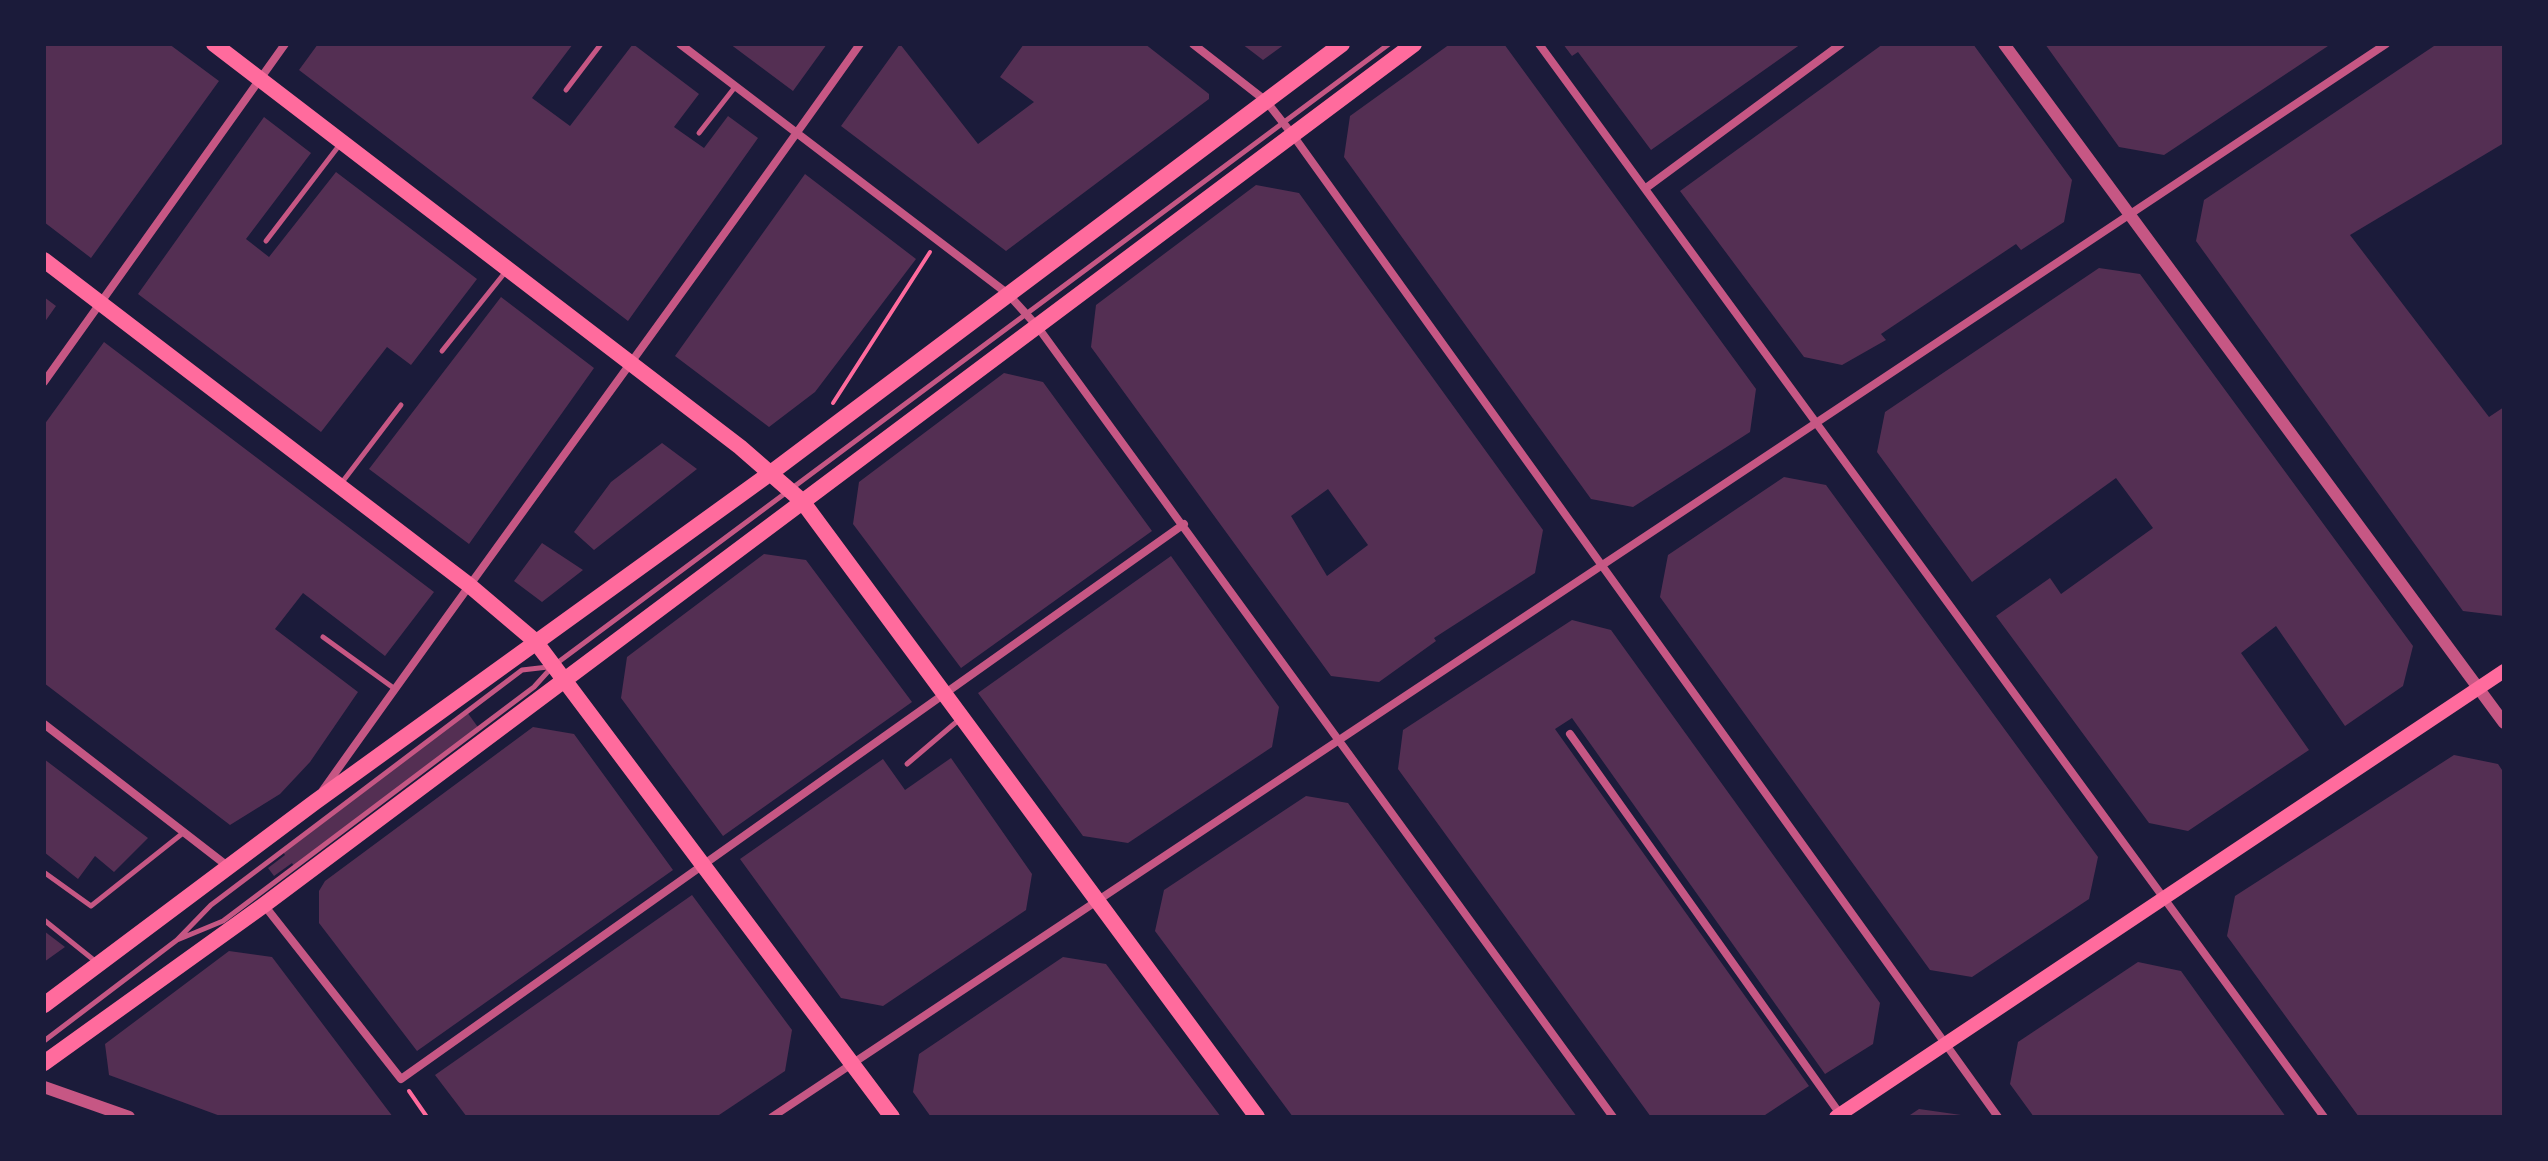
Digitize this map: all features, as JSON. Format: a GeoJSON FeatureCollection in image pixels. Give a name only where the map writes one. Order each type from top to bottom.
{"type":"FeatureCollection","features":[{"type":"Feature","properties":{"kind":"main road"},"geometry":{"type":"LineString","coordinates":[[214,44],[772,472],[796,495],[1257,1117]]}},
{"type":"Feature","properties":{"kind":"main road"},"geometry":{"type":"LineString","coordinates":[[44,1005],[315,802],[772,472],[1342,44]]}},
{"type":"Feature","properties":{"kind":"main road"},"geometry":{"type":"LineString","coordinates":[[44,1063],[264,905],[564,681],[796,495],[1037,326],[1288,128],[1414,44]]}},
{"type":"Feature","properties":{"kind":"main road"},"geometry":{"type":"LineString","coordinates":[[44,260],[469,585],[535,641],[704,862],[892,1117]]}},
{"type":"Feature","properties":{"kind":"main road"},"geometry":{"type":"LineString","coordinates":[[1838,1116],[2504,671]]}},
{"type":"Feature","properties":{"kind":"street"},"geometry":{"type":"LineString","coordinates":[[44,382],[285,44]]}},
{"type":"Feature","properties":{"kind":"street"},"geometry":{"type":"LineString","coordinates":[[680,44],[1008,294],[1037,326],[1613,1117]]}},
{"type":"Feature","properties":{"kind":"street"},"geometry":{"type":"LineString","coordinates":[[315,802],[860,44]]}},
{"type":"Feature","properties":{"kind":"street"},"geometry":{"type":"LineString","coordinates":[[1193,44],[1266,101],[1288,128],[1998,1117]]}},
{"type":"Feature","properties":{"kind":"street"},"geometry":{"type":"LineString","coordinates":[[1539,44],[2324,1117]]}},
{"type":"Feature","properties":{"kind":"street"},"geometry":{"type":"LineString","coordinates":[[1646,188],[1841,44]]}},
{"type":"Feature","properties":{"kind":"street"},"geometry":{"type":"LineString","coordinates":[[2004,44],[2504,723]]}},
{"type":"Feature","properties":{"kind":"street"},"geometry":{"type":"LineString","coordinates":[[772,1117],[2386,44]]}},
{"type":"Feature","properties":{"kind":"street"},"geometry":{"type":"LineString","coordinates":[[264,905],[401,1079],[1184,524]]}},
{"type":"Feature","properties":{"kind":"street"},"geometry":{"type":"LineString","coordinates":[[44,724],[230,868]]}},
{"type":"Feature","properties":{"kind":"street"},"geometry":{"type":"LineString","coordinates":[[1570,734],[1838,1116]]}},
{"type":"Feature","properties":{"kind":"street"},"geometry":{"type":"LineString","coordinates":[[44,1087],[129,1117]]}},
{"type":"Feature","properties":{"kind":"lane"},"geometry":{"type":"LineString","coordinates":[[566,90],[601,44]]}},
{"type":"Feature","properties":{"kind":"lane"},"geometry":{"type":"LineString","coordinates":[[177,940],[223,921],[534,687],[553,666],[796,495],[1025,313],[1288,128],[1389,44]]}},
{"type":"Feature","properties":{"kind":"lane"},"geometry":{"type":"LineString","coordinates":[[699,133],[736,87]]}},
{"type":"Feature","properties":{"kind":"lane"},"geometry":{"type":"LineString","coordinates":[[266,241],[342,142]]}},
{"type":"Feature","properties":{"kind":"lane"},"geometry":{"type":"LineString","coordinates":[[442,351],[508,269]]}},
{"type":"Feature","properties":{"kind":"lane"},"geometry":{"type":"LineString","coordinates":[[339,486],[401,405]]}},
{"type":"Feature","properties":{"kind":"lane"},"geometry":{"type":"LineString","coordinates":[[323,637],[395,689]]}},
{"type":"Feature","properties":{"kind":"lane"},"geometry":{"type":"LineString","coordinates":[[44,1041],[177,940],[211,905],[522,670],[553,666]]}},
{"type":"Feature","properties":{"kind":"lane"},"geometry":{"type":"LineString","coordinates":[[907,764],[962,718]]}},
{"type":"Feature","properties":{"kind":"lane"},"geometry":{"type":"LineString","coordinates":[[45,873],[91,906],[184,832]]}},
{"type":"Feature","properties":{"kind":"lane"},"geometry":{"type":"LineString","coordinates":[[44,920],[99,965]]}},
{"type":"Feature","properties":{"kind":"path"},"geometry":{"type":"LineString","coordinates":[[830,409],[938,240]]}},
{"type":"Feature","properties":{"kind":"path"},"geometry":{"type":"LineString","coordinates":[[401,1079],[427,1117]]}},
{"type":"Feature","properties":{"kind":"building"},"geometry":{"type":"Polygon","coordinates":[[[44,44],[169,44],[219,81],[91,258],[44,222],[44,44]]]}},
{"type":"Feature","properties":{"kind":"building"},"geometry":{"type":"Polygon","coordinates":[[[318,44],[573,44],[532,98],[570,126],[633,44],[699,94],[674,127],[704,148],[728,116],[758,138],[628,321],[299,70],[318,44]]]}},
{"type":"Feature","properties":{"kind":"building"},"geometry":{"type":"Polygon","coordinates":[[[730,44],[827,44],[793,91],[730,44]]]}},
{"type":"Feature","properties":{"kind":"building"},"geometry":{"type":"Polygon","coordinates":[[[900,44],[978,144],[1034,102],[1000,77],[1024,44],[1145,44],[1209,94],[1209,99],[1006,251],[841,126],[900,44]]]}},
{"type":"Feature","properties":{"kind":"building"},"geometry":{"type":"Polygon","coordinates":[[[1242,44],[1285,44],[1263,60],[1242,44]]]}},
{"type":"Feature","properties":{"kind":"building"},"geometry":{"type":"Polygon","coordinates":[[[1450,44],[1504,44],[1756,389],[1750,432],[1633,507],[1591,499],[1344,157],[1350,116],[1450,44]]]}},
{"type":"Feature","properties":{"kind":"building"},"geometry":{"type":"Polygon","coordinates":[[[1563,44],[1801,44],[1651,150],[1578,52],[1572,56],[1563,44]]]}},
{"type":"Feature","properties":{"kind":"building"},"geometry":{"type":"Polygon","coordinates":[[[1883,44],[1973,44],[2072,180],[2064,222],[2021,250],[2016,244],[1881,334],[1886,340],[1842,365],[1804,357],[1680,191],[1883,44]]]}},
{"type":"Feature","properties":{"kind":"building"},"geometry":{"type":"Polygon","coordinates":[[[2045,44],[2331,44],[2164,155],[2119,147],[2045,44]]]}},
{"type":"Feature","properties":{"kind":"building"},"geometry":{"type":"Polygon","coordinates":[[[2437,44],[2504,44],[2504,143],[2350,235],[2489,417],[2504,407],[2504,616],[2463,611],[2196,241],[2204,200],[2437,44]]]}},
{"type":"Feature","properties":{"kind":"building"},"geometry":{"type":"Polygon","coordinates":[[[264,117],[311,153],[246,239],[269,257],[336,172],[477,279],[411,365],[387,347],[321,432],[138,294],[264,117]]]}},
{"type":"Feature","properties":{"kind":"building"},"geometry":{"type":"Polygon","coordinates":[[[805,174],[916,259],[815,392],[769,427],[675,356],[805,174]]]}},
{"type":"Feature","properties":{"kind":"building"},"geometry":{"type":"Polygon","coordinates":[[[1256,185],[1299,193],[1543,530],[1535,573],[1434,638],[1436,641],[1379,682],[1331,676],[1091,347],[1096,305],[1256,185]],[[1328,489],[1291,516],[1327,576],[1368,545],[1328,489]]]}},
{"type":"Feature","properties":{"kind":"building"},"geometry":{"type":"Polygon","coordinates":[[[2099,268],[2140,274],[2413,646],[2403,686],[2345,726],[2276,626],[2241,653],[2309,750],[2188,831],[2149,823],[1996,616],[2050,578],[2061,594],[2153,528],[2116,478],[1972,582],[1877,452],[1885,412],[2099,268]]]}},
{"type":"Feature","properties":{"kind":"building"},"geometry":{"type":"Polygon","coordinates":[[[44,297],[56,306],[44,323],[44,297]]]}},
{"type":"Feature","properties":{"kind":"building"},"geometry":{"type":"Polygon","coordinates":[[[501,297],[594,368],[469,544],[369,469],[501,297]]]}},
{"type":"Feature","properties":{"kind":"building"},"geometry":{"type":"Polygon","coordinates":[[[104,342],[434,592],[385,656],[303,593],[275,629],[358,692],[310,762],[280,794],[230,825],[44,683],[44,425],[104,342]]]}},
{"type":"Feature","properties":{"kind":"building"},"geometry":{"type":"Polygon","coordinates":[[[1004,373],[1043,382],[1152,531],[961,668],[853,524],[859,482],[1004,373]]]}},
{"type":"Feature","properties":{"kind":"building"},"geometry":{"type":"Polygon","coordinates":[[[662,443],[697,469],[594,550],[574,532],[611,482],[662,443]]]}},
{"type":"Feature","properties":{"kind":"building"},"geometry":{"type":"Polygon","coordinates":[[[1784,477],[1826,485],[2098,857],[2089,899],[1972,977],[1930,970],[1660,597],[1668,555],[1784,477]]]}},
{"type":"Feature","properties":{"kind":"building"},"geometry":{"type":"Polygon","coordinates":[[[542,543],[583,570],[542,602],[514,581],[542,543]]]}},
{"type":"Feature","properties":{"kind":"building"},"geometry":{"type":"Polygon","coordinates":[[[764,554],[806,560],[912,702],[723,836],[621,698],[627,657],[764,554]]]}},
{"type":"Feature","properties":{"kind":"building"},"geometry":{"type":"Polygon","coordinates":[[[1171,556],[1279,707],[1272,747],[1128,843],[1083,836],[978,693],[1171,556]]]}},
{"type":"Feature","properties":{"kind":"building"},"geometry":{"type":"Polygon","coordinates":[[[1572,620],[1611,630],[1880,1003],[1873,1044],[1825,1074],[1572,718],[1555,729],[1809,1086],[1762,1117],[1651,1117],[1398,769],[1403,730],[1572,620]]]}},
{"type":"Feature","properties":{"kind":"building"},"geometry":{"type":"Polygon","coordinates":[[[467,712],[480,730],[295,868],[292,863],[274,876],[268,868],[285,855],[282,850],[467,712]]]}},
{"type":"Feature","properties":{"kind":"building"},"geometry":{"type":"Polygon","coordinates":[[[533,727],[574,734],[673,870],[417,1051],[319,923],[319,891],[325,881],[533,727]]]}},
{"type":"Feature","properties":{"kind":"building"},"geometry":{"type":"Polygon","coordinates":[[[2454,755],[2498,764],[2504,773],[2504,1117],[2359,1117],[2227,936],[2235,896],[2454,755]]]}},
{"type":"Feature","properties":{"kind":"building"},"geometry":{"type":"Polygon","coordinates":[[[951,758],[1032,874],[1026,910],[883,1006],[841,998],[740,859],[883,759],[905,790],[951,758]]]}},
{"type":"Feature","properties":{"kind":"building"},"geometry":{"type":"Polygon","coordinates":[[[44,759],[148,838],[114,872],[95,856],[78,879],[44,852],[44,759]]]}},
{"type":"Feature","properties":{"kind":"building"},"geometry":{"type":"Polygon","coordinates":[[[1306,796],[1348,803],[1577,1117],[1293,1117],[1155,931],[1164,890],[1306,796]]]}},
{"type":"Feature","properties":{"kind":"building"},"geometry":{"type":"Polygon","coordinates":[[[692,895],[792,1030],[785,1071],[716,1117],[467,1117],[435,1075],[692,895]]]}},
{"type":"Feature","properties":{"kind":"building"},"geometry":{"type":"Polygon","coordinates":[[[44,931],[65,947],[44,962],[44,931]]]}},
{"type":"Feature","properties":{"kind":"building"},"geometry":{"type":"Polygon","coordinates":[[[229,951],[272,957],[393,1117],[223,1117],[109,1075],[105,1044],[229,951]]]}},
{"type":"Feature","properties":{"kind":"building"},"geometry":{"type":"Polygon","coordinates":[[[1063,957],[1106,964],[1221,1117],[931,1117],[913,1092],[919,1054],[1063,957]]]}},
{"type":"Feature","properties":{"kind":"building"},"geometry":{"type":"Polygon","coordinates":[[[2138,962],[2181,971],[2286,1117],[2034,1117],[2010,1084],[2018,1042],[2138,962]]]}},
{"type":"Feature","properties":{"kind":"building"},"geometry":{"type":"Polygon","coordinates":[[[1919,1109],[1961,1115],[1961,1117],[1907,1117],[1919,1109]]]}}]}
